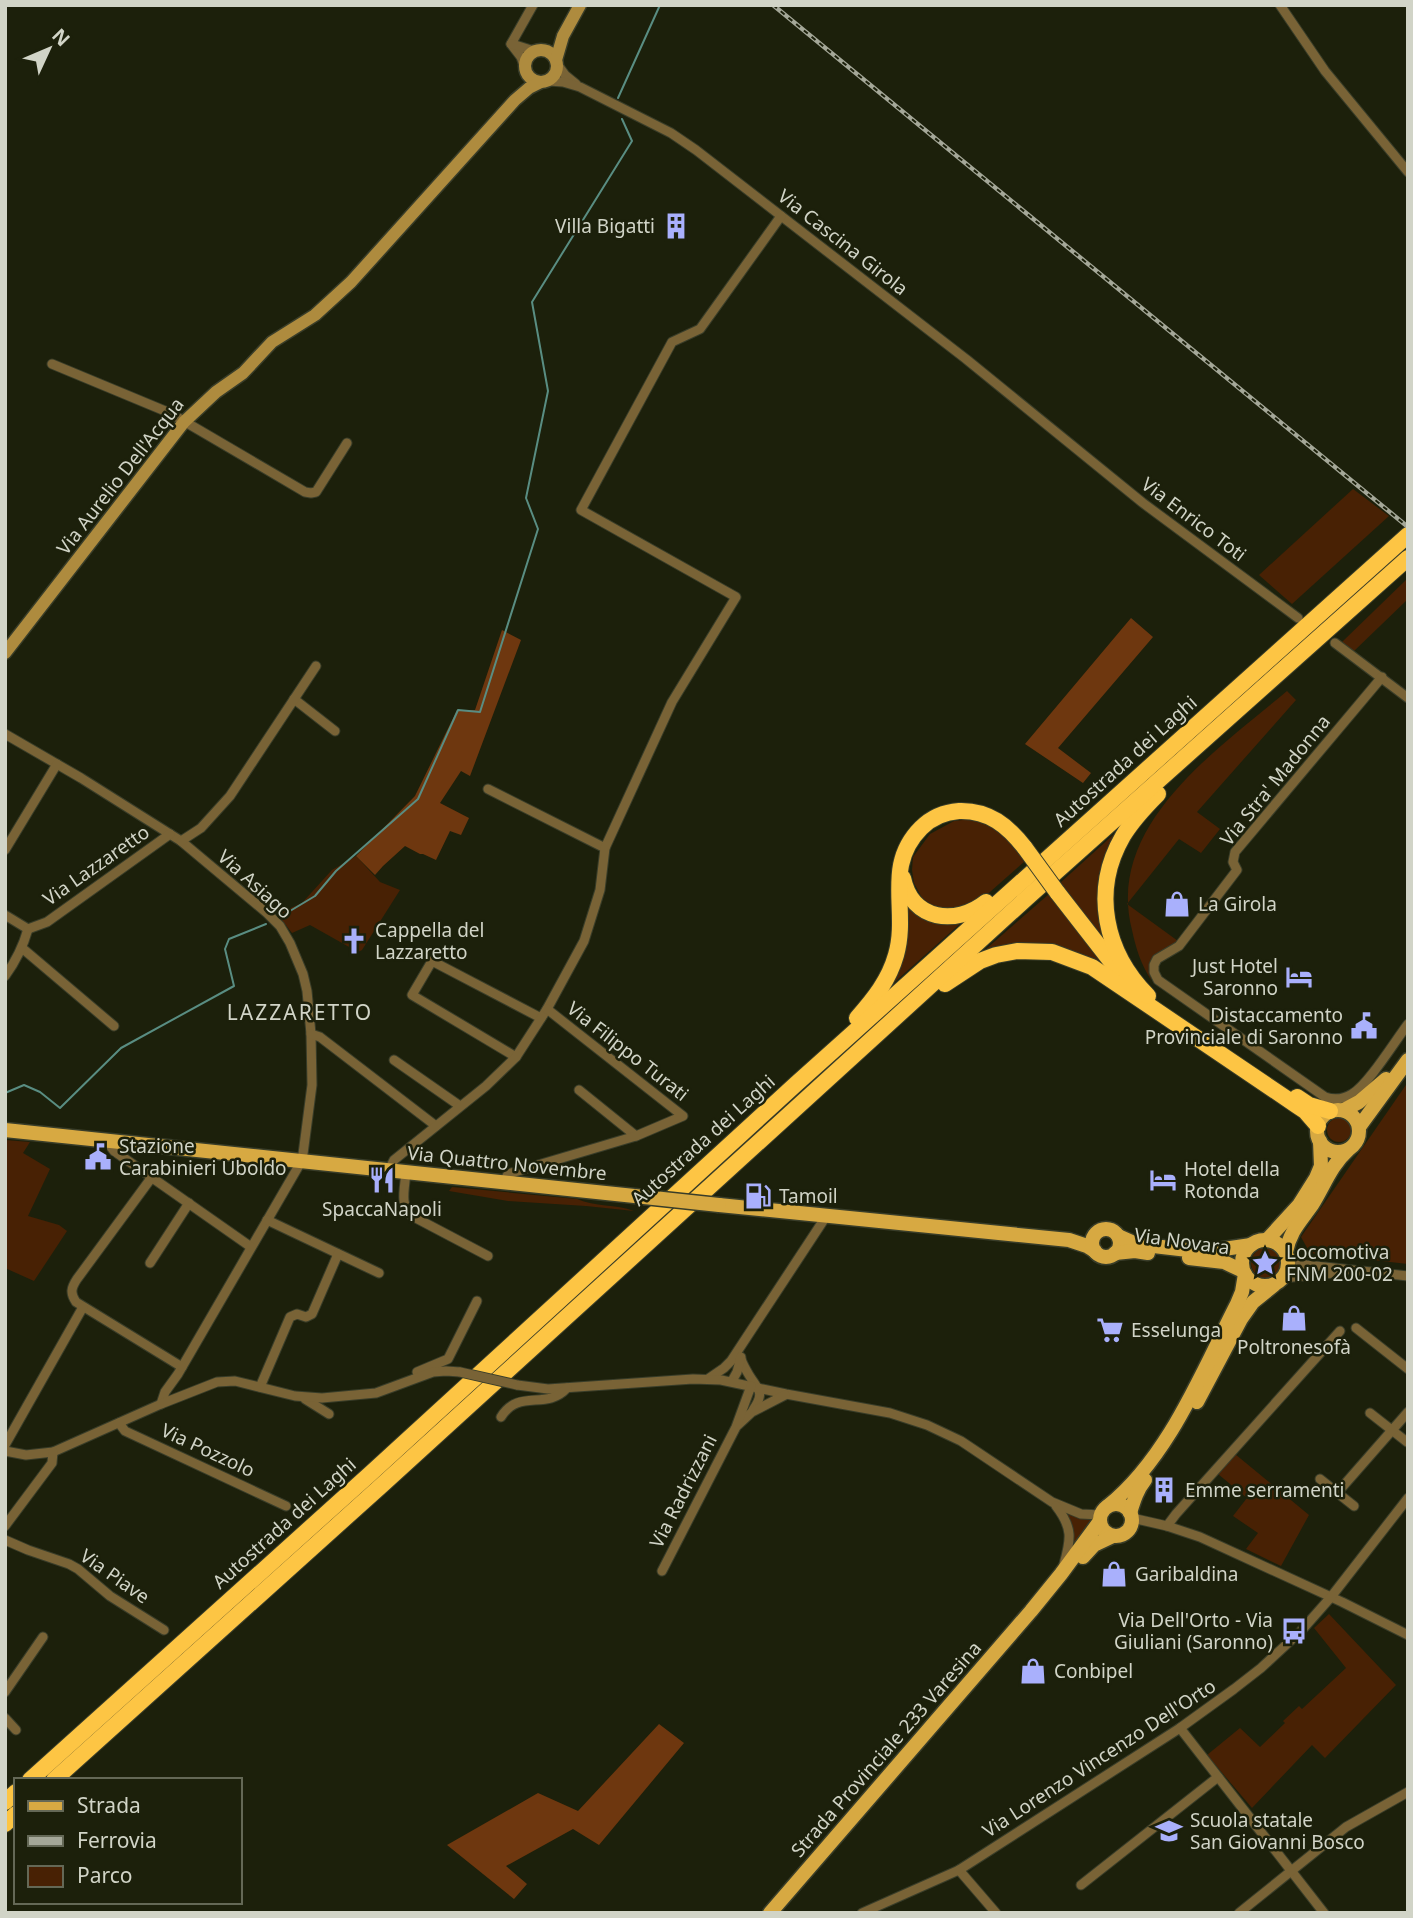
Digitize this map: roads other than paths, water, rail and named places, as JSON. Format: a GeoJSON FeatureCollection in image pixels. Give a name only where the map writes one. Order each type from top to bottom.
{"type":"FeatureCollection","features":[{"type":"Feature","properties":{"kind":"highway","name":"Autostrada dei Laghi"},"geometry":{"type":"LineString","coordinates":[[32,1778],[370,1474],[796,1084],[1407,536]]}},
{"type":"Feature","properties":{"kind":"highway","name":"Autostrada dei Laghi"},"geometry":{"type":"LineString","coordinates":[[56,1778],[1408,558]]}},
{"type":"Feature","properties":{"kind":"highway"},"geometry":{"type":"LineString","coordinates":[[1149,1000],[1119,960],[1109,931],[1106,906],[1111,866],[1122,837],[1133,822],[1195,758],[1215,730]]}},
{"type":"Feature","properties":{"kind":"highway"},"geometry":{"type":"LineString","coordinates":[[796,1084],[828,1045],[865,1009],[886,982],[899,940],[898,878],[904,852],[918,831],[928,822],[950,812],[976,812],[989,815],[1010,829],[1121,975],[1188,1032],[1305,1111],[1319,1134]]}},
{"type":"Feature","properties":{"kind":"highway"},"geometry":{"type":"LineString","coordinates":[[901,860],[905,886],[914,901],[930,914],[952,918],[972,912],[1019,876],[1048,858]]}},
{"type":"Feature","properties":{"kind":"highway"},"geometry":{"type":"LineString","coordinates":[[883,1029],[917,1008],[980,961],[1017,951],[1052,952],[1092,967],[1149,1000],[1309,1105],[1337,1111]]}},
{"type":"Feature","properties":{"kind":"main road"},"geometry":{"type":"LineString","coordinates":[[1267,1240],[1299,1205],[1316,1178],[1321,1166],[1319,1134],[1324,1115],[1359,1101],[1408,1060]]}},
{"type":"Feature","properties":{"kind":"main road"},"geometry":{"type":"LineString","coordinates":[[1359,1127],[1408,1060]]}},
{"type":"Feature","properties":{"kind":"main road"},"geometry":{"type":"LineString","coordinates":[[1131,1515],[1123,1506],[1113,1504],[1103,1514],[1104,1530],[1113,1536],[1119,1536],[1130,1527],[1138,1489],[1185,1423],[1241,1319],[1253,1303],[1279,1282],[1287,1271],[1289,1238],[1339,1159],[1358,1140],[1359,1127],[1354,1116],[1337,1111]]}},
{"type":"Feature","properties":{"kind":"main road","name":"Via Quattro Novembre"},"geometry":{"type":"LineString","coordinates":[[5,1130],[1047,1238]]}},
{"type":"Feature","properties":{"kind":"main road"},"geometry":{"type":"LineString","coordinates":[[1319,1134],[1330,1150],[1343,1152],[1349,1149]]}},
{"type":"Feature","properties":{"kind":"main road","name":"Via Novara"},"geometry":{"type":"LineString","coordinates":[[1069,1240],[1107,1229],[1136,1244],[1188,1250],[1217,1250],[1251,1245]]}},
{"type":"Feature","properties":{"kind":"main road"},"geometry":{"type":"LineString","coordinates":[[1095,1234],[1092,1243],[1095,1251]]}},
{"type":"Feature","properties":{"kind":"main road","name":"Via Novara"},"geometry":{"type":"LineString","coordinates":[[1115,1253],[1120,1244],[1118,1236]]}},
{"type":"Feature","properties":{"kind":"main road","name":"Via Novara"},"geometry":{"type":"LineString","coordinates":[[1047,1238],[1069,1240],[1087,1246],[1103,1256],[1135,1251],[1224,1262],[1244,1272]]}},
{"type":"Feature","properties":{"kind":"main road"},"geometry":{"type":"LineString","coordinates":[[1279,1282],[1266,1286],[1250,1281],[1244,1272],[1243,1256],[1251,1245],[1261,1240],[1281,1246],[1287,1254]]}},
{"type":"Feature","properties":{"kind":"main road","name":"Strada Provinciale 233 Varesina"},"geometry":{"type":"LineString","coordinates":[[770,1913],[1031,1611],[1103,1514],[1153,1458],[1170,1433],[1237,1304],[1242,1292],[1244,1272]]}},
{"type":"Feature","properties":{"kind":"main road","name":"Strada Provinciale 233 Varesina"},"geometry":{"type":"LineString","coordinates":[[1031,1611],[1094,1545],[1113,1536]]}},
{"type":"Feature","properties":{"kind":"street"},"geometry":{"type":"LineString","coordinates":[[511,44],[533,5]]}},
{"type":"Feature","properties":{"kind":"street"},"geometry":{"type":"LineString","coordinates":[[511,44],[533,81],[544,82],[556,74],[560,42],[580,5]]}},
{"type":"Feature","properties":{"kind":"street"},"geometry":{"type":"LineString","coordinates":[[1280,5],[1325,71],[1408,172]]}},
{"type":"Feature","properties":{"kind":"street"},"geometry":{"type":"LineString","coordinates":[[525,70],[527,58],[565,32]]}},
{"type":"Feature","properties":{"kind":"street"},"geometry":{"type":"LineString","coordinates":[[511,44],[547,51],[557,62]]}},
{"type":"Feature","properties":{"kind":"street","name":"Via Cascina Girola"},"geometry":{"type":"LineString","coordinates":[[557,62],[565,75],[580,87]]}},
{"type":"Feature","properties":{"kind":"street","name":"Via Aurelio Dell'Acqua"},"geometry":{"type":"LineString","coordinates":[[515,100],[524,83],[525,70]]}},
{"type":"Feature","properties":{"kind":"street","name":"Via Cascina Girola"},"geometry":{"type":"LineString","coordinates":[[544,82],[563,82],[580,87],[684,141],[966,359],[1071,445]]}},
{"type":"Feature","properties":{"kind":"street","name":"Via Aurelio Dell'Acqua"},"geometry":{"type":"LineString","coordinates":[[5,653],[184,422],[210,397],[243,373],[272,342],[315,315],[335,297],[515,100],[529,88],[544,82]]}},
{"type":"Feature","properties":{"kind":"street"},"geometry":{"type":"LineString","coordinates":[[388,1170],[394,1160],[486,1086],[516,1057],[544,1013],[584,941],[600,890],[605,848],[672,702],[737,597],[580,510],[672,342],[700,328],[781,216]]}},
{"type":"Feature","properties":{"kind":"street"},"geometry":{"type":"LineString","coordinates":[[51,364],[179,417],[305,492],[316,492],[347,443]]}},
{"type":"Feature","properties":{"kind":"street","name":"Via Enrico Toti"},"geometry":{"type":"LineString","coordinates":[[1071,445],[1143,503],[1298,618]]}},
{"type":"Feature","properties":{"kind":"street"},"geometry":{"type":"LineString","coordinates":[[1335,643],[1408,698]]}},
{"type":"Feature","properties":{"kind":"street"},"geometry":{"type":"LineString","coordinates":[[181,841],[201,828],[230,796],[316,666]]}},
{"type":"Feature","properties":{"kind":"street","name":"Via Stra' Madonna"},"geometry":{"type":"LineString","coordinates":[[1382,677],[1236,852],[1233,862],[1237,870],[1179,946],[1157,959],[1154,972],[1158,980],[1331,1099],[1350,1096],[1363,1085],[1408,1024]]}},
{"type":"Feature","properties":{"kind":"street"},"geometry":{"type":"LineString","coordinates":[[294,699],[335,731]]}},
{"type":"Feature","properties":{"kind":"street","name":"Via Asiago"},"geometry":{"type":"LineString","coordinates":[[5,734],[181,841],[280,926],[303,974],[311,1034],[312,1085],[301,1162]]}},
{"type":"Feature","properties":{"kind":"street"},"geometry":{"type":"LineString","coordinates":[[5,850],[57,764]]}},
{"type":"Feature","properties":{"kind":"street"},"geometry":{"type":"LineString","coordinates":[[488,789],[605,848]]}},
{"type":"Feature","properties":{"kind":"street","name":"Via Lazzaretto"},"geometry":{"type":"LineString","coordinates":[[28,929],[47,922],[170,834]]}},
{"type":"Feature","properties":{"kind":"street"},"geometry":{"type":"LineString","coordinates":[[5,915],[28,929],[22,948],[5,976]]}},
{"type":"Feature","properties":{"kind":"street"},"geometry":{"type":"LineString","coordinates":[[22,948],[114,1026]]}},
{"type":"Feature","properties":{"kind":"street"},"geometry":{"type":"LineString","coordinates":[[516,1057],[412,995],[432,961],[544,1013]]}},
{"type":"Feature","properties":{"kind":"street","name":"Via Filippo Turati"},"geometry":{"type":"LineString","coordinates":[[505,1182],[508,1174],[636,1136],[683,1116],[544,1013]]}},
{"type":"Feature","properties":{"kind":"street"},"geometry":{"type":"LineString","coordinates":[[311,1034],[320,1037],[436,1126]]}},
{"type":"Feature","properties":{"kind":"street"},"geometry":{"type":"LineString","coordinates":[[394,1060],[460,1106]]}},
{"type":"Feature","properties":{"kind":"street"},"geometry":{"type":"LineString","coordinates":[[579,1090],[636,1136]]}},
{"type":"Feature","properties":{"kind":"street"},"geometry":{"type":"LineString","coordinates":[[111,1141],[114,1151],[251,1247]]}},
{"type":"Feature","properties":{"kind":"street"},"geometry":{"type":"LineString","coordinates":[[160,1404],[301,1162]]}},
{"type":"Feature","properties":{"kind":"street"},"geometry":{"type":"LineString","coordinates":[[406,1172],[404,1205],[407,1212],[488,1256]]}},
{"type":"Feature","properties":{"kind":"street"},"geometry":{"type":"LineString","coordinates":[[152,1177],[72,1287],[73,1297],[83,1307],[180,1371]]}},
{"type":"Feature","properties":{"kind":"street"},"geometry":{"type":"LineString","coordinates":[[150,1262],[189,1203]]}},
{"type":"Feature","properties":{"kind":"street"},"geometry":{"type":"LineString","coordinates":[[732,1381],[727,1369],[731,1361],[827,1215]]}},
{"type":"Feature","properties":{"kind":"street"},"geometry":{"type":"LineString","coordinates":[[267,1220],[379,1273]]}},
{"type":"Feature","properties":{"kind":"street"},"geometry":{"type":"LineString","coordinates":[[260,1387],[290,1317],[297,1314],[306,1317],[312,1314],[338,1254]]}},
{"type":"Feature","properties":{"kind":"street"},"geometry":{"type":"LineString","coordinates":[[1287,1254],[1306,1265],[1408,1276]]}},
{"type":"Feature","properties":{"kind":"street"},"geometry":{"type":"LineString","coordinates":[[1279,1282],[1352,1270]]}},
{"type":"Feature","properties":{"kind":"street"},"geometry":{"type":"LineString","coordinates":[[405,1382],[418,1371],[448,1359],[477,1301]]}},
{"type":"Feature","properties":{"kind":"street"},"geometry":{"type":"LineString","coordinates":[[5,1445],[83,1307]]}},
{"type":"Feature","properties":{"kind":"street"},"geometry":{"type":"LineString","coordinates":[[1356,1328],[1408,1369]]}},
{"type":"Feature","properties":{"kind":"street"},"geometry":{"type":"LineString","coordinates":[[1167,1526],[1340,1331]]}},
{"type":"Feature","properties":{"kind":"street"},"geometry":{"type":"LineString","coordinates":[[732,1381],[741,1359],[743,1342]]}},
{"type":"Feature","properties":{"kind":"street"},"geometry":{"type":"LineString","coordinates":[[741,1359],[760,1397],[752,1412]]}},
{"type":"Feature","properties":{"kind":"street"},"geometry":{"type":"LineString","coordinates":[[708,1379],[731,1361]]}},
{"type":"Feature","properties":{"kind":"street"},"geometry":{"type":"LineString","coordinates":[[180,1371],[180,1396]]}},
{"type":"Feature","properties":{"kind":"street"},"geometry":{"type":"LineString","coordinates":[[5,1451],[26,1455],[53,1452],[160,1404],[221,1381],[240,1382],[304,1398],[368,1395],[433,1372],[460,1372],[541,1389],[708,1379],[732,1381],[915,1420],[961,1441],[1052,1502],[1081,1514],[1103,1514]]}},
{"type":"Feature","properties":{"kind":"street","name":"Via Radrizzani"},"geometry":{"type":"LineString","coordinates":[[662,1571],[755,1387]]}},
{"type":"Feature","properties":{"kind":"street"},"geometry":{"type":"LineString","coordinates":[[501,1417],[517,1402],[553,1398],[566,1388]]}},
{"type":"Feature","properties":{"kind":"street","name":"Via Radrizzani"},"geometry":{"type":"LineString","coordinates":[[736,1427],[752,1412],[786,1394]]}},
{"type":"Feature","properties":{"kind":"street"},"geometry":{"type":"LineString","coordinates":[[304,1398],[329,1414]]}},
{"type":"Feature","properties":{"kind":"street"},"geometry":{"type":"LineString","coordinates":[[1337,1493],[1408,1412]]}},
{"type":"Feature","properties":{"kind":"street"},"geometry":{"type":"LineString","coordinates":[[1370,1413],[1407,1443]]}},
{"type":"Feature","properties":{"kind":"street","name":"Via Pozzolo"},"geometry":{"type":"LineString","coordinates":[[119,1423],[125,1431],[286,1506]]}},
{"type":"Feature","properties":{"kind":"street"},"geometry":{"type":"LineString","coordinates":[[5,1527],[52,1462],[53,1452]]}},
{"type":"Feature","properties":{"kind":"street"},"geometry":{"type":"LineString","coordinates":[[1320,1479],[1354,1506]]}},
{"type":"Feature","properties":{"kind":"street","name":"Via Lorenzo Vincenzo Dell'Orto"},"geometry":{"type":"LineString","coordinates":[[862,1913],[877,1910],[959,1870],[1180,1728],[1234,1689],[1301,1631],[1408,1498]]}},
{"type":"Feature","properties":{"kind":"street"},"geometry":{"type":"LineString","coordinates":[[1052,1502],[1065,1519],[1070,1532],[1061,1574]]}},
{"type":"Feature","properties":{"kind":"street"},"geometry":{"type":"LineString","coordinates":[[1131,1515],[1200,1537],[1408,1635]]}},
{"type":"Feature","properties":{"kind":"street","name":"Via Piave"},"geometry":{"type":"LineString","coordinates":[[5,1540],[78,1569],[110,1596],[164,1630]]}},
{"type":"Feature","properties":{"kind":"street"},"geometry":{"type":"LineString","coordinates":[[5,1692],[43,1637]]}},
{"type":"Feature","properties":{"kind":"street"},"geometry":{"type":"LineString","coordinates":[[5,1718],[16,1730]]}},
{"type":"Feature","properties":{"kind":"street"},"geometry":{"type":"LineString","coordinates":[[1180,1728],[1324,1913]]}},
{"type":"Feature","properties":{"kind":"street"},"geometry":{"type":"LineString","coordinates":[[1081,1885],[1218,1777]]}},
{"type":"Feature","properties":{"kind":"street"},"geometry":{"type":"LineString","coordinates":[[1240,1913],[1346,1827],[1408,1792]]}},
{"type":"Feature","properties":{"kind":"street"},"geometry":{"type":"LineString","coordinates":[[959,1870],[996,1913]]}},
{"type":"Feature","properties":{"kind":"waterway"},"geometry":{"type":"LineString","coordinates":[[618,98],[660,5]]}},
{"type":"Feature","properties":{"kind":"waterway"},"geometry":{"type":"LineString","coordinates":[[280,917],[315,896],[336,871],[418,799],[458,710],[480,712],[538,529],[526,498],[548,391],[532,302],[632,141],[622,119]]}},
{"type":"Feature","properties":{"kind":"waterway"},"geometry":{"type":"LineString","coordinates":[[5,1093],[24,1085],[40,1092],[60,1108],[121,1048],[234,986],[225,949],[229,939],[266,924]]}},
{"type":"Feature","properties":{"kind":"railway"},"geometry":{"type":"LineString","coordinates":[[773,5],[1408,527]]}},
{"type":"Feature","properties":{"kind":"place","name":"Villa Bigatti"},"geometry":{"type":"Point","coordinates":[676,226]}},
{"type":"Feature","properties":{"kind":"place","name":"La Girola"},"geometry":{"type":"Point","coordinates":[1177,904]}},
{"type":"Feature","properties":{"kind":"place","name":"Cappella del Lazzaretto"},"geometry":{"type":"Point","coordinates":[354,941]}},
{"type":"Feature","properties":{"kind":"place","name":"Just Hotel Saronno"},"geometry":{"type":"Point","coordinates":[1299,977]}},
{"type":"Feature","properties":{"kind":"place","name":"Distaccamento Provinciale di Saronno"},"geometry":{"type":"Point","coordinates":[1364,1026]}},
{"type":"Feature","properties":{"kind":"place","name":"Stazione Carabinieri Uboldo"},"geometry":{"type":"Point","coordinates":[98,1157]}},
{"type":"Feature","properties":{"kind":"place","name":"SpaccaNapoli"},"geometry":{"type":"Point","coordinates":[382,1180]}},
{"type":"Feature","properties":{"kind":"place","name":"Hotel della Rotonda"},"geometry":{"type":"Point","coordinates":[1163,1180]}},
{"type":"Feature","properties":{"kind":"place","name":"Tamoil"},"geometry":{"type":"Point","coordinates":[758,1196]}},
{"type":"Feature","properties":{"kind":"place","name":"Locomotiva FNM 200-02"},"geometry":{"type":"Point","coordinates":[1265,1263]}},
{"type":"Feature","properties":{"kind":"place","name":"Poltronesofà"},"geometry":{"type":"Point","coordinates":[1294,1318]}},
{"type":"Feature","properties":{"kind":"place","name":"Esselunga"},"geometry":{"type":"Point","coordinates":[1110,1330]}},
{"type":"Feature","properties":{"kind":"place","name":"Emme serramenti"},"geometry":{"type":"Point","coordinates":[1164,1490]}},
{"type":"Feature","properties":{"kind":"place","name":"Garibaldina"},"geometry":{"type":"Point","coordinates":[1114,1574]}},
{"type":"Feature","properties":{"kind":"place","name":"Via Dell'Orto - Via Giuliani (Saronno)"},"geometry":{"type":"Point","coordinates":[1294,1631]}},
{"type":"Feature","properties":{"kind":"place","name":"Conbipel"},"geometry":{"type":"Point","coordinates":[1033,1671]}},
{"type":"Feature","properties":{"kind":"place","name":"Scuola statale San Giovanni Bosco"},"geometry":{"type":"Point","coordinates":[1169,1831]}},
{"type":"Feature","properties":{"kind":"district","name":"LAZZARETTO"},"geometry":{"type":"Point","coordinates":[300,1013]}}]}
